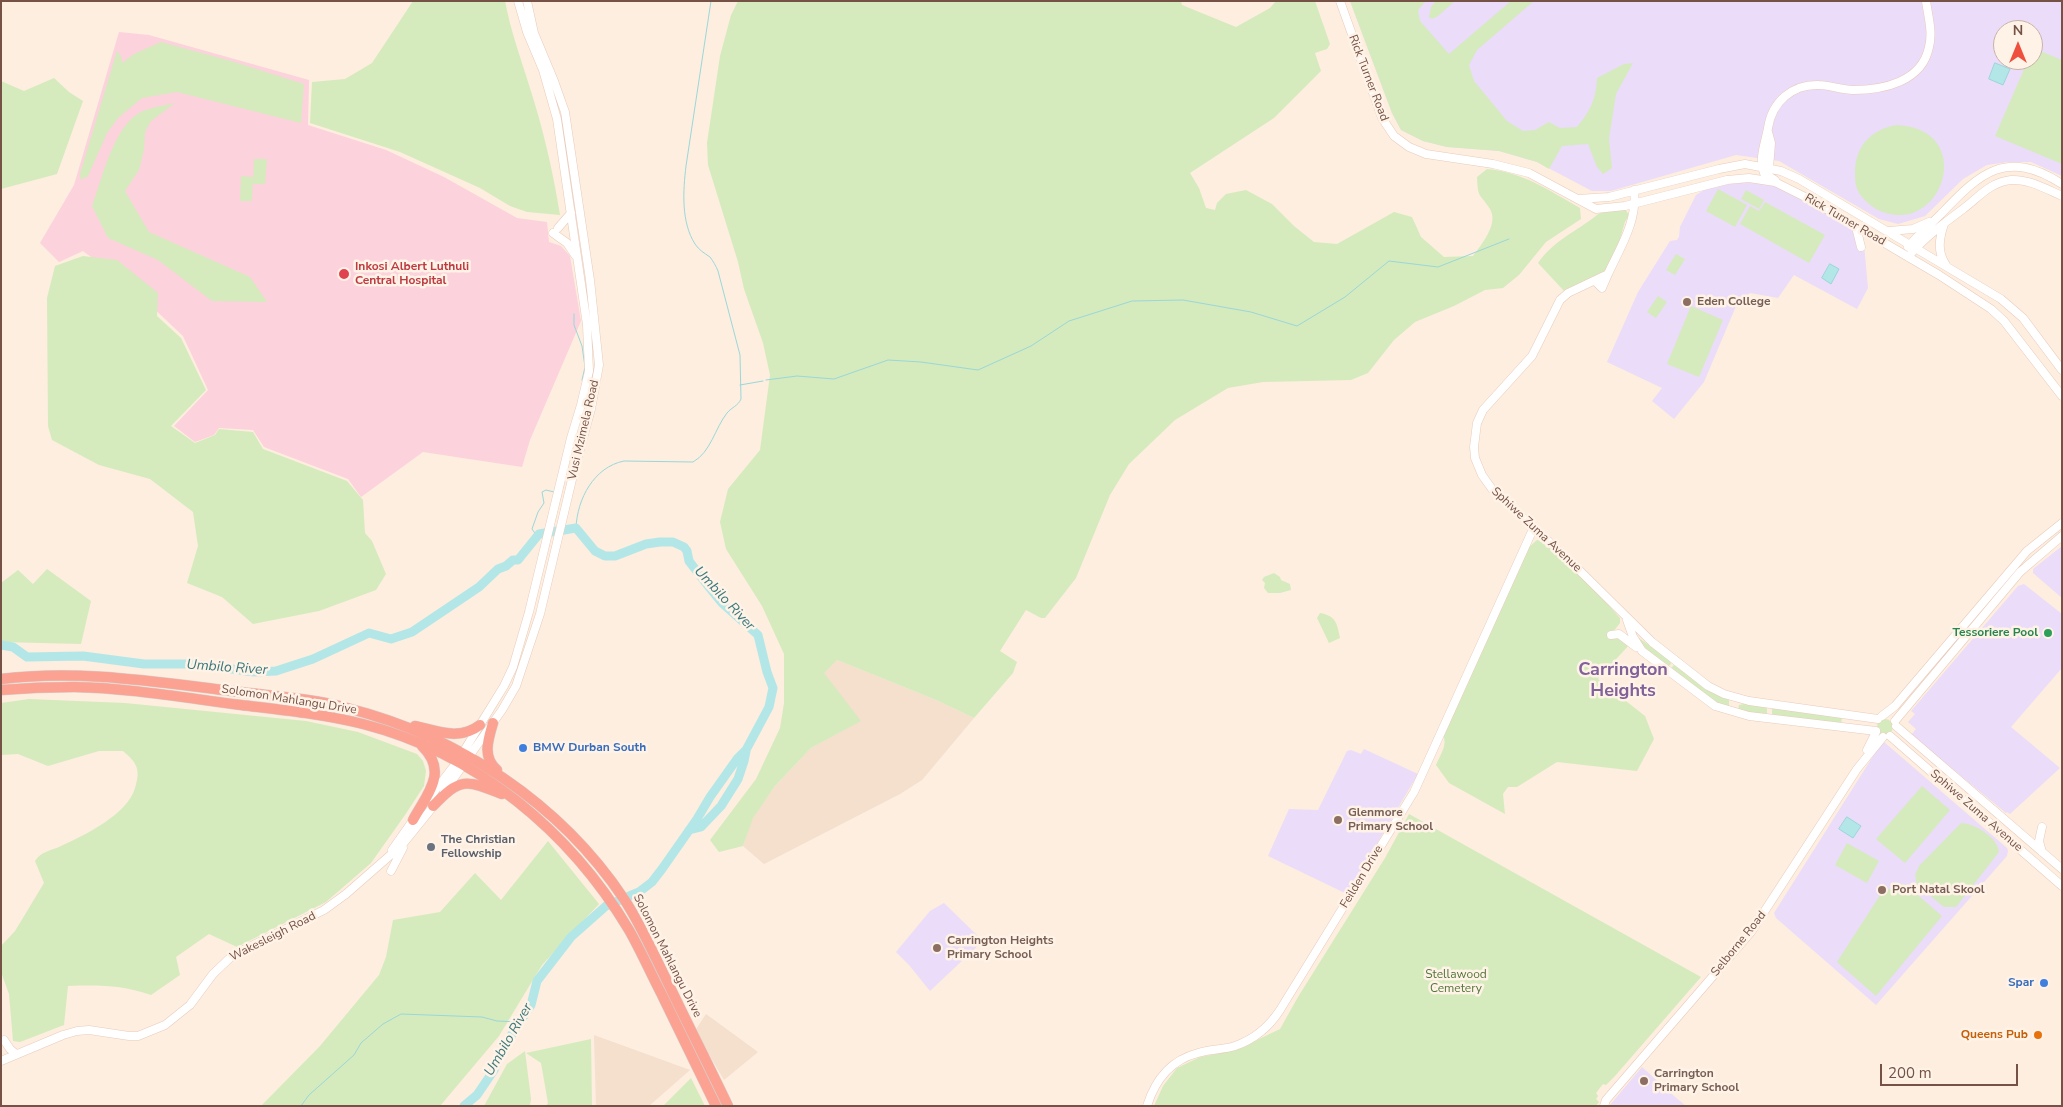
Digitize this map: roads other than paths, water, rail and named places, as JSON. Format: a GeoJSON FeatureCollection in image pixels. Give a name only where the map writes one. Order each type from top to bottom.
{"type":"FeatureCollection","features":[{"type":"Feature","properties":{"kind":"highway","name":"Solomon Mahlangu Drive"},"geometry":{"type":"LineString","coordinates":[[1,679],[69,675],[135,680],[324,703],[382,718],[419,733],[463,759],[511,783],[564,827],[598,865],[624,899],[644,948],[716,1106]]}},
{"type":"Feature","properties":{"kind":"highway","name":"Solomon Mahlangu Drive"},"geometry":{"type":"LineString","coordinates":[[1,690],[76,687],[112,689],[333,717],[390,732],[463,759],[516,800],[562,842],[586,868],[644,948],[728,1106]]}},
{"type":"Feature","properties":{"kind":"highway"},"geometry":{"type":"LineString","coordinates":[[382,718],[451,734],[467,733],[480,725]]}},
{"type":"Feature","properties":{"kind":"highway"},"geometry":{"type":"LineString","coordinates":[[493,723],[488,740],[488,754],[494,767],[511,783]]}},
{"type":"Feature","properties":{"kind":"highway"},"geometry":{"type":"LineString","coordinates":[[413,820],[432,785],[436,773],[431,756],[418,742]]}},
{"type":"Feature","properties":{"kind":"highway"},"geometry":{"type":"LineString","coordinates":[[433,806],[449,789],[463,783],[485,786],[516,800]]}},
{"type":"Feature","properties":{"kind":"main road","name":"Vusi Mzimela Road"},"geometry":{"type":"LineString","coordinates":[[463,759],[513,667],[529,612],[589,371],[587,325],[553,101],[543,70],[527,32],[518,1]]}},
{"type":"Feature","properties":{"kind":"main road","name":"Vusi Mzimela Road"},"geometry":{"type":"LineString","coordinates":[[463,759],[493,723],[516,686],[533,639],[596,384],[599,365],[565,112],[534,32],[527,1]]}},
{"type":"Feature","properties":{"kind":"main road","name":"Rick Turner Road"},"geometry":{"type":"LineString","coordinates":[[1340,1],[1378,110],[1388,128],[1402,142],[1426,154],[1516,168],[1530,173],[1596,210],[1636,203],[1716,182],[1749,178],[1766,180],[1786,187],[1948,280],[1998,314],[2062,396]]}},
{"type":"Feature","properties":{"kind":"main road"},"geometry":{"type":"LineString","coordinates":[[1786,187],[1765,169],[1764,148],[1770,119],[1777,104],[1786,95],[1800,88],[1818,85],[1864,90],[1892,85],[1908,78],[1920,66],[1929,47],[1930,32],[1926,1]]}},
{"type":"Feature","properties":{"kind":"main road"},"geometry":{"type":"LineString","coordinates":[[1749,178],[1765,169],[1771,143],[1768,130]]}},
{"type":"Feature","properties":{"kind":"main road"},"geometry":{"type":"LineString","coordinates":[[1745,164],[1758,157],[1764,148]]}},
{"type":"Feature","properties":{"kind":"main road","name":"Rick Turner Road"},"geometry":{"type":"LineString","coordinates":[[1578,199],[1609,197],[1745,164],[1799,179],[2011,306],[2023,318],[2062,370]]}},
{"type":"Feature","properties":{"kind":"main road"},"geometry":{"type":"LineString","coordinates":[[1905,255],[1941,220],[1952,202],[1979,177],[2006,168],[2023,168],[2038,171],[2062,184]]}},
{"type":"Feature","properties":{"kind":"main road"},"geometry":{"type":"LineString","coordinates":[[1886,230],[1912,230],[1941,220],[1960,211],[1984,190],[2011,180],[2028,182],[2062,196]]}},
{"type":"Feature","properties":{"kind":"main road"},"geometry":{"type":"LineString","coordinates":[[1595,281],[1602,288],[1633,219],[1636,203],[1634,190]]}},
{"type":"Feature","properties":{"kind":"main road"},"geometry":{"type":"LineString","coordinates":[[1952,202],[1960,211]]}},
{"type":"Feature","properties":{"kind":"main road"},"geometry":{"type":"LineString","coordinates":[[571,213],[556,231],[570,247],[577,259]]}},
{"type":"Feature","properties":{"kind":"main road"},"geometry":{"type":"LineString","coordinates":[[1941,220],[1939,246],[1941,257],[1947,267]]}},
{"type":"Feature","properties":{"kind":"main road"},"geometry":{"type":"LineString","coordinates":[[1856,227],[1861,247]]}},
{"type":"Feature","properties":{"kind":"main road","name":"Sphiwe Zuma Avenue"},"geometry":{"type":"LineString","coordinates":[[1608,274],[1568,293],[1560,300],[1532,356],[1487,403],[1477,423],[1474,453],[1482,475],[1492,489],[1534,527],[1626,618],[1674,660],[1718,691],[1732,697],[1772,704],[1880,717]]}},
{"type":"Feature","properties":{"kind":"main road"},"geometry":{"type":"LineString","coordinates":[[2062,523],[2026,551],[1895,706],[1880,717],[1874,725],[1876,732],[1887,737],[1895,732],[1896,723],[2020,572],[2062,536]]}},
{"type":"Feature","properties":{"kind":"main road","name":"Feilden Drive"},"geometry":{"type":"LineString","coordinates":[[1147,1106],[1155,1085],[1177,1062],[1197,1053],[1225,1048],[1248,1040],[1265,1029],[1280,1010],[1414,792],[1534,527]]}},
{"type":"Feature","properties":{"kind":"main road","name":"Sphiwe Zuma Avenue"},"geometry":{"type":"LineString","coordinates":[[1626,618],[1633,638],[1642,651],[1666,671],[1715,706],[1734,712],[1769,718],[1876,732]]}},
{"type":"Feature","properties":{"kind":"main road"},"geometry":{"type":"LineString","coordinates":[[1611,635],[1621,635],[1642,651]]}},
{"type":"Feature","properties":{"kind":"main road"},"geometry":{"type":"LineString","coordinates":[[1666,671],[1674,660]]}},
{"type":"Feature","properties":{"kind":"main road"},"geometry":{"type":"LineString","coordinates":[[1769,718],[1772,704]]}},
{"type":"Feature","properties":{"kind":"main road"},"geometry":{"type":"LineString","coordinates":[[1880,717],[1890,716],[1896,723]]}},
{"type":"Feature","properties":{"kind":"main road","name":"Sphiwe Zuma Avenue"},"geometry":{"type":"LineString","coordinates":[[1896,723],[1940,764],[2062,869]]}},
{"type":"Feature","properties":{"kind":"main road","name":"Selborne Road"},"geometry":{"type":"LineString","coordinates":[[1857,770],[1859,762],[1876,732]]}},
{"type":"Feature","properties":{"kind":"main road","name":"Sphiwe Zuma Avenue"},"geometry":{"type":"LineString","coordinates":[[1887,737],[2060,882]]}},
{"type":"Feature","properties":{"kind":"main road","name":"Selborne Road"},"geometry":{"type":"LineString","coordinates":[[1604,1106],[1606,1100],[1758,923],[1857,770],[1887,737]]}},
{"type":"Feature","properties":{"kind":"main road","name":"Wakesleigh Road"},"geometry":{"type":"LineString","coordinates":[[1,1060],[77,1031],[89,1030],[138,1036],[156,1030],[175,1018],[190,1005],[213,974],[233,955],[324,910],[411,836],[463,759]]}},
{"type":"Feature","properties":{"kind":"main road","name":"Wakesleigh Road"},"geometry":{"type":"LineString","coordinates":[[383,861],[413,820],[463,759]]}},
{"type":"Feature","properties":{"kind":"main road"},"geometry":{"type":"LineString","coordinates":[[1932,774],[1940,764]]}},
{"type":"Feature","properties":{"kind":"main road"},"geometry":{"type":"LineString","coordinates":[[1976,812],[1985,802]]}},
{"type":"Feature","properties":{"kind":"main road"},"geometry":{"type":"LineString","coordinates":[[2042,827],[2040,841],[2043,853]]}},
{"type":"Feature","properties":{"kind":"main road"},"geometry":{"type":"LineString","coordinates":[[373,870],[381,869],[392,873],[411,836]]}},
{"type":"Feature","properties":{"kind":"main road"},"geometry":{"type":"LineString","coordinates":[[4,1040],[16,1054]]}},
{"type":"Feature","properties":{"kind":"water"},"geometry":{"type":"Polygon","coordinates":[[[1993,68],[1993,70],[2010,70],[2003,85],[1989,79],[1993,68]]]}},
{"type":"Feature","properties":{"kind":"water"},"geometry":{"type":"Polygon","coordinates":[[[1830,264],[1839,269],[1831,284],[1822,278],[1830,264]]]}},
{"type":"Feature","properties":{"kind":"water"},"geometry":{"type":"Polygon","coordinates":[[[1847,817],[1861,826],[1853,838],[1839,829],[1847,817]]]}},
{"type":"Feature","properties":{"kind":"waterway"},"geometry":{"type":"LineString","coordinates":[[576,528],[577,517],[584,496],[589,486],[604,470],[613,464],[624,461],[693,462],[704,452],[727,413],[741,399],[740,355],[718,271],[710,257],[698,248],[690,235],[684,206],[686,166],[711,1]]}},
{"type":"Feature","properties":{"kind":"waterway"},"geometry":{"type":"LineString","coordinates":[[766,380],[797,376],[834,379],[888,360],[921,362],[978,370],[1031,346],[1069,321],[1132,301],[1183,300],[1251,312],[1297,326],[1345,297],[1389,261],[1438,267],[1509,239]]}},
{"type":"Feature","properties":{"kind":"waterway"},"geometry":{"type":"LineString","coordinates":[[574,314],[574,325],[582,346],[585,367],[582,380]]}},
{"type":"Feature","properties":{"kind":"waterway"},"geometry":{"type":"LineString","coordinates":[[740,385],[763,381]]}},
{"type":"Feature","properties":{"kind":"waterway"},"geometry":{"type":"LineString","coordinates":[[537,536],[532,529],[538,512],[544,503],[542,492],[546,490],[554,492]]}},
{"type":"Feature","properties":{"kind":"waterway","name":"Umbilo River"},"geometry":{"type":"LineString","coordinates":[[1,645],[13,647],[27,657],[83,656],[144,664],[194,664],[254,672],[276,671],[313,659],[369,633],[391,639],[412,632],[479,587],[498,569],[506,566],[513,560],[518,560],[539,534],[576,528],[595,551],[605,556],[615,556],[646,544],[660,542],[673,542],[684,547],[689,561],[722,603],[758,635],[773,688],[769,707],[746,750],[737,759],[652,882],[639,892],[606,906],[571,937],[537,981],[531,1005],[503,1048],[494,1070],[477,1095],[464,1106]]}},
{"type":"Feature","properties":{"kind":"waterway"},"geometry":{"type":"LineString","coordinates":[[689,830],[701,827],[721,806],[738,779],[746,751]]}},
{"type":"Feature","properties":{"kind":"waterway"},"geometry":{"type":"LineString","coordinates":[[301,1106],[309,1095],[354,1055],[361,1043],[383,1024],[401,1014],[482,1017],[497,1021],[520,1022]]}},
{"type":"Feature","properties":{"kind":"place","name":"Inkosi Albert Luthuli Central Hospital"},"geometry":{"type":"Point","coordinates":[344,274]}},
{"type":"Feature","properties":{"kind":"place","name":"Eden College"},"geometry":{"type":"Point","coordinates":[1687,302]}},
{"type":"Feature","properties":{"kind":"place","name":"Tessoriere Pool"},"geometry":{"type":"Point","coordinates":[2048,633]}},
{"type":"Feature","properties":{"kind":"place","name":"BMW Durban South"},"geometry":{"type":"Point","coordinates":[523,748]}},
{"type":"Feature","properties":{"kind":"place","name":"Glenmore Primary School"},"geometry":{"type":"Point","coordinates":[1338,820]}},
{"type":"Feature","properties":{"kind":"place","name":"The Christian Fellowship"},"geometry":{"type":"Point","coordinates":[431,847]}},
{"type":"Feature","properties":{"kind":"place","name":"Port Natal Skool"},"geometry":{"type":"Point","coordinates":[1882,890]}},
{"type":"Feature","properties":{"kind":"place","name":"Carrington Heights Primary School"},"geometry":{"type":"Point","coordinates":[937,948]}},
{"type":"Feature","properties":{"kind":"place","name":"Spar"},"geometry":{"type":"Point","coordinates":[2044,983]}},
{"type":"Feature","properties":{"kind":"place","name":"Queens Pub"},"geometry":{"type":"Point","coordinates":[2038,1035]}},
{"type":"Feature","properties":{"kind":"place","name":"Carrington Primary School"},"geometry":{"type":"Point","coordinates":[1644,1081]}},
{"type":"Feature","properties":{"kind":"district","name":"Carrington Heights"},"geometry":{"type":"Point","coordinates":[1623,681]}},
{"type":"Feature","properties":{"kind":"park label","name":"Stellawood Cemetery"},"geometry":{"type":"Point","coordinates":[1456,982]}}]}
